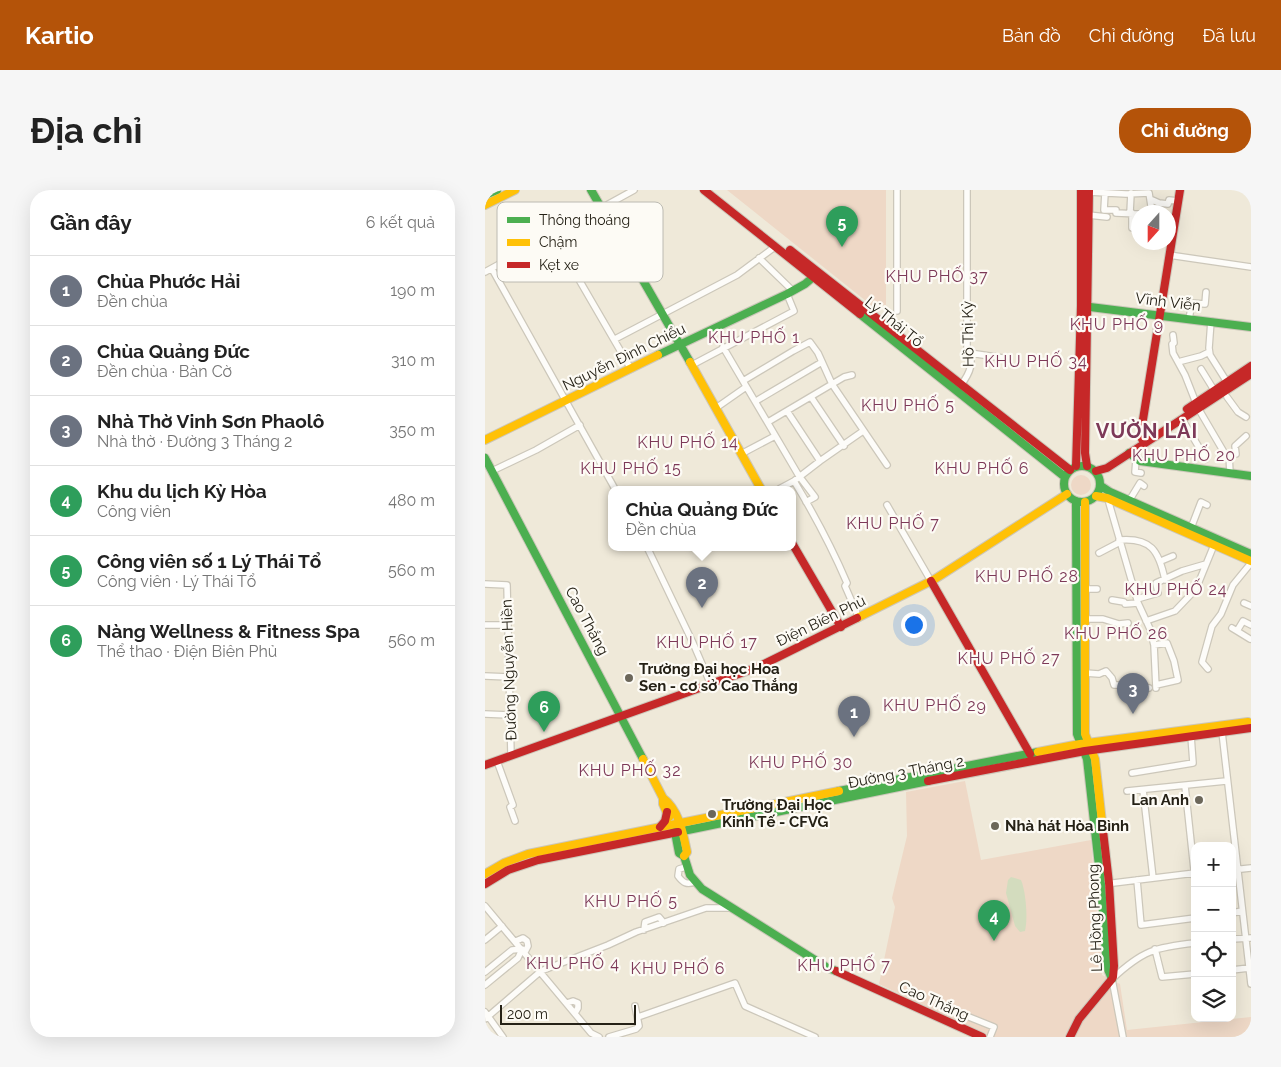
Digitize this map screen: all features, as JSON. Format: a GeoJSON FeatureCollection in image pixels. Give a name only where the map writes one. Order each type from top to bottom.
{"type":"FeatureCollection","features":[{"type":"Feature","properties":{"kind":"main road"},"geometry":{"type":"LineString","coordinates":[[485,195],[497,190]]}},
{"type":"Feature","properties":{"kind":"main road"},"geometry":{"type":"LineString","coordinates":[[485,205],[515,190]]}},
{"type":"Feature","properties":{"kind":"main road"},"geometry":{"type":"LineString","coordinates":[[591,190],[597,202]]}},
{"type":"Feature","properties":{"kind":"main road","name":"Lý Thái Tổ"},"geometry":{"type":"LineString","coordinates":[[704,190],[814,273]]}},
{"type":"Feature","properties":{"kind":"main road","name":"Lý Thái Tổ"},"geometry":{"type":"LineString","coordinates":[[714,190],[814,273],[1070,471]]}},
{"type":"Feature","properties":{"kind":"main road"},"geometry":{"type":"LineString","coordinates":[[1176,210],[1180,190]]}},
{"type":"Feature","properties":{"kind":"main road"},"geometry":{"type":"LineString","coordinates":[[1086,191],[1084,306],[1070,471],[1064,486],[1067,494],[1076,501],[1085,502],[1096,496],[1101,486],[1099,470],[1105,464],[1142,438],[1251,374]]}},
{"type":"Feature","properties":{"kind":"main road"},"geometry":{"type":"LineString","coordinates":[[1086,191],[1084,306],[1085,453],[1087,466]]}},
{"type":"Feature","properties":{"kind":"main road"},"geometry":{"type":"LineString","coordinates":[[1142,438],[1141,432],[1161,315],[1169,250]]}},
{"type":"Feature","properties":{"kind":"main road","name":"Nguyễn Đình Chiểu"},"geometry":{"type":"LineString","coordinates":[[485,440],[790,292],[802,285],[814,273]]}},
{"type":"Feature","properties":{"kind":"main road"},"geometry":{"type":"LineString","coordinates":[[643,282],[759,486]]}},
{"type":"Feature","properties":{"kind":"main road","name":"Vĩnh Viễn"},"geometry":{"type":"LineString","coordinates":[[1084,306],[1251,327]]}},
{"type":"Feature","properties":{"kind":"main road"},"geometry":{"type":"LineString","coordinates":[[1070,471],[1087,466],[1099,470],[1107,468],[1182,419],[1214,390],[1251,366]]}},
{"type":"Feature","properties":{"kind":"main road"},"geometry":{"type":"LineString","coordinates":[[1129,453],[1136,460],[1251,476]]}},
{"type":"Feature","properties":{"kind":"main road","name":"Cao Thắng"},"geometry":{"type":"LineString","coordinates":[[485,458],[622,716],[663,798],[663,804],[667,812],[678,828]]}},
{"type":"Feature","properties":{"kind":"main road"},"geometry":{"type":"LineString","coordinates":[[1101,486],[1129,501],[1251,554]]}},
{"type":"Feature","properties":{"kind":"main road","name":"Điện Biên Phủ"},"geometry":{"type":"LineString","coordinates":[[485,765],[759,667],[931,581],[1067,494]]}},
{"type":"Feature","properties":{"kind":"main road"},"geometry":{"type":"LineString","coordinates":[[1096,496],[1110,500],[1251,562]]}},
{"type":"Feature","properties":{"kind":"main road","name":"Lê Hồng Phong"},"geometry":{"type":"LineString","coordinates":[[1076,501],[1076,722],[1077,734],[1089,751],[1114,966],[1112,979]]}},
{"type":"Feature","properties":{"kind":"main road","name":"Lê Hồng Phong"},"geometry":{"type":"LineString","coordinates":[[1085,502],[1085,743]]}},
{"type":"Feature","properties":{"kind":"main road"},"geometry":{"type":"LineString","coordinates":[[796,550],[841,626]]}},
{"type":"Feature","properties":{"kind":"main road"},"geometry":{"type":"LineString","coordinates":[[931,581],[938,590],[960,633],[1029,754]]}},
{"type":"Feature","properties":{"kind":"main road","name":"Đường 3 Tháng 2"},"geometry":{"type":"LineString","coordinates":[[485,884],[515,867],[538,860],[678,828],[1085,743],[1251,722]]}},
{"type":"Feature","properties":{"kind":"main road","name":"Đường 3 Tháng 2"},"geometry":{"type":"LineString","coordinates":[[485,874],[512,860],[536,852],[660,827],[678,828],[1089,751],[1251,728]]}},
{"type":"Feature","properties":{"kind":"main road","name":"Cao Thắng"},"geometry":{"type":"LineString","coordinates":[[663,798],[669,801],[678,828],[679,852],[684,856],[686,867],[695,882],[706,892],[826,967],[982,1037]]}},
{"type":"Feature","properties":{"kind":"main road"},"geometry":{"type":"LineString","coordinates":[[660,827],[665,821],[667,812]]}},
{"type":"Feature","properties":{"kind":"main road"},"geometry":{"type":"LineString","coordinates":[[1070,1037],[1079,1019],[1112,979]]}},
{"type":"Feature","properties":{"kind":"street"},"geometry":{"type":"LineString","coordinates":[[610,202],[634,190]]}},
{"type":"Feature","properties":{"kind":"street"},"geometry":{"type":"LineString","coordinates":[[897,190],[897,311]]}},
{"type":"Feature","properties":{"kind":"street","name":"Hồ Thị Kỷ"},"geometry":{"type":"LineString","coordinates":[[959,387],[971,370],[970,353],[967,348],[967,190]]}},
{"type":"Feature","properties":{"kind":"street"},"geometry":{"type":"LineString","coordinates":[[1086,191],[1105,194],[1149,192],[1150,205]]}},
{"type":"Feature","properties":{"kind":"street"},"geometry":{"type":"LineString","coordinates":[[1127,192],[1131,206]]}},
{"type":"Feature","properties":{"kind":"street"},"geometry":{"type":"LineString","coordinates":[[1105,194],[1104,210],[1131,213]]}},
{"type":"Feature","properties":{"kind":"street"},"geometry":{"type":"LineString","coordinates":[[1150,199],[1168,204],[1169,200],[1178,201]]}},
{"type":"Feature","properties":{"kind":"street"},"geometry":{"type":"LineString","coordinates":[[1087,215],[1107,217]]}},
{"type":"Feature","properties":{"kind":"street"},"geometry":{"type":"LineString","coordinates":[[615,339],[737,275],[776,246]]}},
{"type":"Feature","properties":{"kind":"street"},"geometry":{"type":"LineString","coordinates":[[1169,255],[1251,267]]}},
{"type":"Feature","properties":{"kind":"street"},"geometry":{"type":"LineString","coordinates":[[692,365],[793,311],[790,292],[759,258]]}},
{"type":"Feature","properties":{"kind":"street"},"geometry":{"type":"LineString","coordinates":[[485,272],[497,266]]}},
{"type":"Feature","properties":{"kind":"street"},"geometry":{"type":"LineString","coordinates":[[492,269],[497,278]]}},
{"type":"Feature","properties":{"kind":"street"},"geometry":{"type":"LineString","coordinates":[[499,282],[613,486]]}},
{"type":"Feature","properties":{"kind":"street"},"geometry":{"type":"LineString","coordinates":[[581,282],[631,370]]}},
{"type":"Feature","properties":{"kind":"street"},"geometry":{"type":"LineString","coordinates":[[1189,319],[1191,303],[1205,304],[1206,292]]}},
{"type":"Feature","properties":{"kind":"street"},"geometry":{"type":"LineString","coordinates":[[1211,321],[1209,352],[1227,382]]}},
{"type":"Feature","properties":{"kind":"street"},"geometry":{"type":"LineString","coordinates":[[1173,335],[1173,353],[1197,406],[1225,454],[1236,454],[1235,446],[1245,436]]}},
{"type":"Feature","properties":{"kind":"street"},"geometry":{"type":"LineString","coordinates":[[743,381],[810,342],[832,384],[887,465]]}},
{"type":"Feature","properties":{"kind":"street"},"geometry":{"type":"LineString","coordinates":[[723,347],[799,476],[815,497],[806,502]]}},
{"type":"Feature","properties":{"kind":"street"},"geometry":{"type":"LineString","coordinates":[[1178,362],[1209,352]]}},
{"type":"Feature","properties":{"kind":"street"},"geometry":{"type":"LineString","coordinates":[[970,353],[1003,358]]}},
{"type":"Feature","properties":{"kind":"street"},"geometry":{"type":"LineString","coordinates":[[756,401],[822,362]]}},
{"type":"Feature","properties":{"kind":"street"},"geometry":{"type":"LineString","coordinates":[[1201,369],[1214,390]]}},
{"type":"Feature","properties":{"kind":"street"},"geometry":{"type":"LineString","coordinates":[[768,422],[844,377],[852,375]]}},
{"type":"Feature","properties":{"kind":"street"},"geometry":{"type":"LineString","coordinates":[[715,408],[746,387]]}},
{"type":"Feature","properties":{"kind":"street"},"geometry":{"type":"LineString","coordinates":[[811,397],[844,446]]}},
{"type":"Feature","properties":{"kind":"street"},"geometry":{"type":"LineString","coordinates":[[1227,397],[1238,412],[1246,417]]}},
{"type":"Feature","properties":{"kind":"street"},"geometry":{"type":"LineString","coordinates":[[787,411],[820,461]]}},
{"type":"Feature","properties":{"kind":"street"},"geometry":{"type":"LineString","coordinates":[[1182,419],[1206,459]]}},
{"type":"Feature","properties":{"kind":"street"},"geometry":{"type":"LineString","coordinates":[[491,471],[536,450],[580,425]]}},
{"type":"Feature","properties":{"kind":"street"},"geometry":{"type":"LineString","coordinates":[[785,486],[863,431]]}},
{"type":"Feature","properties":{"kind":"street"},"geometry":{"type":"LineString","coordinates":[[741,454],[775,436]]}},
{"type":"Feature","properties":{"kind":"street"},"geometry":{"type":"LineString","coordinates":[[1229,454],[1230,474]]}},
{"type":"Feature","properties":{"kind":"street"},"geometry":{"type":"LineString","coordinates":[[1136,460],[1135,472],[1141,473]]}},
{"type":"Feature","properties":{"kind":"street"},"geometry":{"type":"LineString","coordinates":[[793,482],[796,486]]}},
{"type":"Feature","properties":{"kind":"street"},"geometry":{"type":"LineString","coordinates":[[1129,501],[1140,483],[1144,486]]}},
{"type":"Feature","properties":{"kind":"street"},"geometry":{"type":"LineString","coordinates":[[796,487],[838,563],[847,583],[845,586],[849,597],[859,618]]}},
{"type":"Feature","properties":{"kind":"street"},"geometry":{"type":"LineString","coordinates":[[1110,500],[1109,503],[1119,541],[1154,645],[1156,686],[1178,680],[1174,661],[1167,643],[1154,645]]}},
{"type":"Feature","properties":{"kind":"street"},"geometry":{"type":"LineString","coordinates":[[1191,528],[1201,502],[1207,505]]}},
{"type":"Feature","properties":{"kind":"street"},"geometry":{"type":"LineString","coordinates":[[887,505],[931,581]]}},
{"type":"Feature","properties":{"kind":"street"},"geometry":{"type":"LineString","coordinates":[[1099,553],[1119,541],[1138,540],[1150,546],[1161,561],[1165,580]]}},
{"type":"Feature","properties":{"kind":"street"},"geometry":{"type":"LineString","coordinates":[[1146,621],[1175,611],[1196,589],[1214,545]]}},
{"type":"Feature","properties":{"kind":"street"},"geometry":{"type":"LineString","coordinates":[[649,551],[711,685]]}},
{"type":"Feature","properties":{"kind":"street"},"geometry":{"type":"LineString","coordinates":[[1161,561],[1173,556]]}},
{"type":"Feature","properties":{"kind":"street"},"geometry":{"type":"LineString","coordinates":[[1208,669],[1202,662],[1212,626],[1221,614],[1233,585],[1251,562]]}},
{"type":"Feature","properties":{"kind":"street"},"geometry":{"type":"LineString","coordinates":[[1112,600],[1124,602],[1125,604],[1138,601],[1158,593],[1155,583],[1182,571],[1206,564]]}},
{"type":"Feature","properties":{"kind":"street","name":"Đường Nguyễn Hiền"},"geometry":{"type":"LineString","coordinates":[[485,584],[507,585],[511,755]]}},
{"type":"Feature","properties":{"kind":"street"},"geometry":{"type":"LineString","coordinates":[[1085,589],[1097,589]]}},
{"type":"Feature","properties":{"kind":"street"},"geometry":{"type":"LineString","coordinates":[[1244,603],[1251,606]]}},
{"type":"Feature","properties":{"kind":"street"},"geometry":{"type":"LineString","coordinates":[[1085,619],[1103,619],[1119,624],[1128,623]]}},
{"type":"Feature","properties":{"kind":"street"},"geometry":{"type":"LineString","coordinates":[[1250,639],[1234,630],[1243,621],[1251,625]]}},
{"type":"Feature","properties":{"kind":"street"},"geometry":{"type":"LineString","coordinates":[[485,625],[508,625]]}},
{"type":"Feature","properties":{"kind":"street"},"geometry":{"type":"LineString","coordinates":[[1085,674],[1099,674],[1106,671],[1114,685],[1135,684],[1149,688]]}},
{"type":"Feature","properties":{"kind":"street"},"geometry":{"type":"LineString","coordinates":[[485,676],[509,678]]}},
{"type":"Feature","properties":{"kind":"street"},"geometry":{"type":"LineString","coordinates":[[485,714],[509,715]]}},
{"type":"Feature","properties":{"kind":"street"},"geometry":{"type":"LineString","coordinates":[[1222,732],[1232,842]]}},
{"type":"Feature","properties":{"kind":"street"},"geometry":{"type":"LineString","coordinates":[[1131,773],[1193,763],[1191,736]]}},
{"type":"Feature","properties":{"kind":"street"},"geometry":{"type":"LineString","coordinates":[[497,761],[513,805],[510,807],[515,821]]}},
{"type":"Feature","properties":{"kind":"street"},"geometry":{"type":"LineString","coordinates":[[1127,792],[1226,781]]}},
{"type":"Feature","properties":{"kind":"street"},"geometry":{"type":"LineString","coordinates":[[1185,786],[1191,842]]}},
{"type":"Feature","properties":{"kind":"street"},"geometry":{"type":"LineString","coordinates":[[1143,790],[1153,878]]}},
{"type":"Feature","properties":{"kind":"street"},"geometry":{"type":"LineString","coordinates":[[686,867],[679,869],[678,876],[682,882],[689,884],[695,882]]}},
{"type":"Feature","properties":{"kind":"street"},"geometry":{"type":"LineString","coordinates":[[1236,870],[1251,868]]}},
{"type":"Feature","properties":{"kind":"street"},"geometry":{"type":"LineString","coordinates":[[1105,884],[1191,875]]}},
{"type":"Feature","properties":{"kind":"street"},"geometry":{"type":"LineString","coordinates":[[1236,876],[1248,938],[1251,984]]}},
{"type":"Feature","properties":{"kind":"street"},"geometry":{"type":"LineString","coordinates":[[1137,880],[1141,925],[1191,919]]}},
{"type":"Feature","properties":{"kind":"street"},"geometry":{"type":"LineString","coordinates":[[485,906],[541,971],[591,1035],[599,1037]]}},
{"type":"Feature","properties":{"kind":"street"},"geometry":{"type":"LineString","coordinates":[[501,1036],[486,1016],[541,971],[608,946],[644,930],[706,908],[729,908]]}},
{"type":"Feature","properties":{"kind":"street"},"geometry":{"type":"LineString","coordinates":[[1236,912],[1242,911]]}},
{"type":"Feature","properties":{"kind":"street"},"geometry":{"type":"LineString","coordinates":[[485,940],[502,926]]}},
{"type":"Feature","properties":{"kind":"street"},"geometry":{"type":"LineString","coordinates":[[1123,1037],[1112,979],[1131,962],[1155,949],[1191,943]]}},
{"type":"Feature","properties":{"kind":"street"},"geometry":{"type":"LineString","coordinates":[[1155,949],[1162,977],[1191,974]]}},
{"type":"Feature","properties":{"kind":"street"},"geometry":{"type":"LineString","coordinates":[[485,972],[512,950],[523,950]]}},
{"type":"Feature","properties":{"kind":"street"},"geometry":{"type":"LineString","coordinates":[[485,985],[518,958],[523,950]]}},
{"type":"Feature","properties":{"kind":"street"},"geometry":{"type":"LineString","coordinates":[[1236,970],[1249,968]]}},
{"type":"Feature","properties":{"kind":"street"},"geometry":{"type":"LineString","coordinates":[[638,1017],[735,982],[745,1006],[815,1037]]}},
{"type":"Feature","properties":{"kind":"street"},"geometry":{"type":"LineString","coordinates":[[609,1037],[636,1029],[639,1026],[635,1006]]}},
{"type":"Feature","properties":{"kind":"street"},"geometry":{"type":"LineString","coordinates":[[969,1017],[994,1028],[990,1037]]}},
{"type":"Feature","properties":{"kind":"shaded area"},"geometry":{"type":"Polygon","coordinates":[[[727,190],[886,190],[886,305],[879,305],[876,309],[727,190]]]}},
{"type":"Feature","properties":{"kind":"shaded area"},"geometry":{"type":"Polygon","coordinates":[[[1077,475],[1085,475],[1091,481],[1091,489],[1085,495],[1077,495],[1071,489],[1071,481],[1077,475]]]}},
{"type":"Feature","properties":{"kind":"shaded area"},"geometry":{"type":"Polygon","coordinates":[[[965,781],[981,860],[1091,840],[1102,975],[1120,984],[1127,1030],[1203,1022],[1236,1022],[1236,1019],[1251,1017],[1251,1037],[989,1037],[879,984],[895,907],[892,898],[907,836],[906,792],[965,781]]]}},
{"type":"Feature","properties":{"kind":"shaded area"},"geometry":{"type":"Polygon","coordinates":[[[1011,877],[1021,880],[1023,885],[1026,913],[1025,931],[1020,932],[1015,926],[1006,893],[1008,880],[1011,877]]]}},
{"type":"Feature","properties":{"kind":"traffic: fast"},"geometry":{"type":"LineString","coordinates":[[485,195],[497,190]]}},
{"type":"Feature","properties":{"kind":"traffic: fast"},"geometry":{"type":"LineString","coordinates":[[591,190],[598,202]]}},
{"type":"Feature","properties":{"kind":"traffic: fast"},"geometry":{"type":"LineString","coordinates":[[658,355],[787,294],[805,284],[818,273]]}},
{"type":"Feature","properties":{"kind":"traffic: fast"},"geometry":{"type":"LineString","coordinates":[[644,282],[690,362]]}},
{"type":"Feature","properties":{"kind":"traffic: fast"},"geometry":{"type":"LineString","coordinates":[[1082,306],[1251,327]]}},
{"type":"Feature","properties":{"kind":"traffic: fast"},"geometry":{"type":"LineString","coordinates":[[860,314],[1065,477]]}},
{"type":"Feature","properties":{"kind":"traffic: fast"},"geometry":{"type":"LineString","coordinates":[[1129,453],[1140,461],[1251,476]]}},
{"type":"Feature","properties":{"kind":"traffic: fast"},"geometry":{"type":"LineString","coordinates":[[485,458],[643,759]]}},
{"type":"Feature","properties":{"kind":"traffic: fast"},"geometry":{"type":"LineString","coordinates":[[1082,466],[1089,467],[1095,471],[1099,477],[1100,484],[1099,491],[1095,497],[1089,501],[1082,502],[1075,501],[1069,497],[1065,491],[1064,484],[1065,477],[1069,471],[1075,467],[1082,466]]}},
{"type":"Feature","properties":{"kind":"traffic: fast"},"geometry":{"type":"LineString","coordinates":[[1101,486],[1110,492],[1251,554]]}},
{"type":"Feature","properties":{"kind":"traffic: fast"},"geometry":{"type":"LineString","coordinates":[[1076,501],[1077,734],[1087,759],[1101,884],[1107,967],[1112,979]]}},
{"type":"Feature","properties":{"kind":"traffic: fast"},"geometry":{"type":"LineString","coordinates":[[839,791],[1038,752]]}},
{"type":"Feature","properties":{"kind":"traffic: fast"},"geometry":{"type":"LineString","coordinates":[[678,832],[928,781]]}},
{"type":"Feature","properties":{"kind":"traffic: fast"},"geometry":{"type":"LineString","coordinates":[[674,827],[679,853],[684,856],[690,875],[702,889],[826,967],[836,971]]}},
{"type":"Feature","properties":{"kind":"traffic: slow"},"geometry":{"type":"LineString","coordinates":[[485,205],[515,190]]}},
{"type":"Feature","properties":{"kind":"traffic: slow"},"geometry":{"type":"LineString","coordinates":[[485,440],[658,355]]}},
{"type":"Feature","properties":{"kind":"traffic: slow"},"geometry":{"type":"LineString","coordinates":[[690,362],[759,486]]}},
{"type":"Feature","properties":{"kind":"traffic: slow"},"geometry":{"type":"LineString","coordinates":[[857,618],[935,579],[1067,494]]}},
{"type":"Feature","properties":{"kind":"traffic: slow"},"geometry":{"type":"LineString","coordinates":[[1096,496],[1107,498],[1251,561]]}},
{"type":"Feature","properties":{"kind":"traffic: slow"},"geometry":{"type":"LineString","coordinates":[[1085,502],[1085,734],[1095,759],[1102,822]]}},
{"type":"Feature","properties":{"kind":"traffic: slow"},"geometry":{"type":"LineString","coordinates":[[1038,752],[1080,744],[1248,722]]}},
{"type":"Feature","properties":{"kind":"traffic: slow"},"geometry":{"type":"LineString","coordinates":[[643,759],[663,798],[663,804],[669,817]]}},
{"type":"Feature","properties":{"kind":"traffic: slow"},"geometry":{"type":"LineString","coordinates":[[485,874],[504,863],[528,854],[839,791]]}},
{"type":"Feature","properties":{"kind":"traffic: slow"},"geometry":{"type":"LineString","coordinates":[[663,798],[677,815],[687,852],[684,856]]}},
{"type":"Feature","properties":{"kind":"traffic: jam"},"geometry":{"type":"LineString","coordinates":[[704,190],[860,314]]}},
{"type":"Feature","properties":{"kind":"traffic: jam"},"geometry":{"type":"LineString","coordinates":[[1076,466],[1081,306],[1081,190]]}},
{"type":"Feature","properties":{"kind":"traffic: jam"},"geometry":{"type":"LineString","coordinates":[[1087,466],[1085,453],[1089,190]]}},
{"type":"Feature","properties":{"kind":"traffic: jam"},"geometry":{"type":"LineString","coordinates":[[1142,439],[1141,432],[1180,190]]}},
{"type":"Feature","properties":{"kind":"traffic: jam"},"geometry":{"type":"LineString","coordinates":[[790,250],[1070,470]]}},
{"type":"Feature","properties":{"kind":"traffic: jam"},"geometry":{"type":"LineString","coordinates":[[1187,409],[1251,366]]}},
{"type":"Feature","properties":{"kind":"traffic: jam"},"geometry":{"type":"LineString","coordinates":[[1096,471],[1107,468],[1251,374]]}},
{"type":"Feature","properties":{"kind":"traffic: jam"},"geometry":{"type":"LineString","coordinates":[[796,550],[841,627]]}},
{"type":"Feature","properties":{"kind":"traffic: jam"},"geometry":{"type":"LineString","coordinates":[[931,581],[1030,754]]}},
{"type":"Feature","properties":{"kind":"traffic: jam"},"geometry":{"type":"LineString","coordinates":[[485,765],[758,667],[857,618]]}},
{"type":"Feature","properties":{"kind":"traffic: jam"},"geometry":{"type":"LineString","coordinates":[[928,781],[1085,751],[1251,728]]}},
{"type":"Feature","properties":{"kind":"traffic: jam"},"geometry":{"type":"LineString","coordinates":[[660,827],[665,821],[667,812]]}},
{"type":"Feature","properties":{"kind":"traffic: jam"},"geometry":{"type":"LineString","coordinates":[[1102,822],[1109,883],[1113,977]]}},
{"type":"Feature","properties":{"kind":"traffic: jam"},"geometry":{"type":"LineString","coordinates":[[485,884],[508,870],[538,860],[678,832]]}},
{"type":"Feature","properties":{"kind":"traffic: jam"},"geometry":{"type":"LineString","coordinates":[[836,971],[982,1037]]}},
{"type":"Feature","properties":{"kind":"traffic: jam"},"geometry":{"type":"LineString","coordinates":[[1070,1037],[1079,1019],[1112,979]]}},
{"type":"Feature","properties":{"kind":"place","name":"Công viên số 1 Lý Thái Tổ"},"geometry":{"type":"Point","coordinates":[842,247]}},
{"type":"Feature","properties":{"kind":"place","name":"Chùa Quảng Đức"},"geometry":{"type":"Point","coordinates":[702,608]}},
{"type":"Feature","properties":{"kind":"place","name":"Trường Đại học Hoa Sen - cơ sở Cao Thắng"},"geometry":{"type":"Point","coordinates":[629,678]}},
{"type":"Feature","properties":{"kind":"place","name":"Nhà Thờ Vinh Sơn Phaolô"},"geometry":{"type":"Point","coordinates":[1133,714]}},
{"type":"Feature","properties":{"kind":"place","name":"Nàng Wellness & Fitness Spa"},"geometry":{"type":"Point","coordinates":[544,732]}},
{"type":"Feature","properties":{"kind":"place","name":"Chùa Phước Hải"},"geometry":{"type":"Point","coordinates":[854,737]}},
{"type":"Feature","properties":{"kind":"place","name":"Lan Anh"},"geometry":{"type":"Point","coordinates":[1199,800]}},
{"type":"Feature","properties":{"kind":"place","name":"Trường Đại Học Kinh Tế - CFVG"},"geometry":{"type":"Point","coordinates":[712,814]}},
{"type":"Feature","properties":{"kind":"place","name":"Nhà hát Hòa Bình"},"geometry":{"type":"Point","coordinates":[995,826]}},
{"type":"Feature","properties":{"kind":"place","name":"Khu du lịch Kỳ Hòa"},"geometry":{"type":"Point","coordinates":[994,941]}},
{"type":"Feature","properties":{"kind":"district","name":"KHU PHỐ 37"},"geometry":{"type":"Point","coordinates":[937,276]}},
{"type":"Feature","properties":{"kind":"district","name":"KHU PHỐ 9"},"geometry":{"type":"Point","coordinates":[1117,324]}},
{"type":"Feature","properties":{"kind":"district","name":"KHU PHỐ 1"},"geometry":{"type":"Point","coordinates":[754,337]}},
{"type":"Feature","properties":{"kind":"district","name":"KHU PHỐ 34"},"geometry":{"type":"Point","coordinates":[1036,361]}},
{"type":"Feature","properties":{"kind":"district","name":"KHU PHỐ 5"},"geometry":{"type":"Point","coordinates":[908,405]}},
{"type":"Feature","properties":{"kind":"district","name":"VƯỜN LÀI"},"geometry":{"type":"Point","coordinates":[1147,431]}},
{"type":"Feature","properties":{"kind":"district","name":"KHU PHỐ 14"},"geometry":{"type":"Point","coordinates":[688,442]}},
{"type":"Feature","properties":{"kind":"district","name":"KHU PHỐ 20"},"geometry":{"type":"Point","coordinates":[1184,455]}},
{"type":"Feature","properties":{"kind":"district","name":"KHU PHỐ 15"},"geometry":{"type":"Point","coordinates":[631,468]}},
{"type":"Feature","properties":{"kind":"district","name":"KHU PHỐ 6"},"geometry":{"type":"Point","coordinates":[982,468]}},
{"type":"Feature","properties":{"kind":"district","name":"KHU PHỐ 7"},"geometry":{"type":"Point","coordinates":[893,523]}},
{"type":"Feature","properties":{"kind":"district","name":"KHU PHỐ 28"},"geometry":{"type":"Point","coordinates":[1027,576]}},
{"type":"Feature","properties":{"kind":"district","name":"KHU PHỐ 24"},"geometry":{"type":"Point","coordinates":[1176,589]}},
{"type":"Feature","properties":{"kind":"district","name":"KHU PHỐ 26"},"geometry":{"type":"Point","coordinates":[1116,633]}},
{"type":"Feature","properties":{"kind":"district","name":"KHU PHỐ 17"},"geometry":{"type":"Point","coordinates":[707,642]}},
{"type":"Feature","properties":{"kind":"district","name":"KHU PHỐ 27"},"geometry":{"type":"Point","coordinates":[1009,658]}},
{"type":"Feature","properties":{"kind":"district","name":"KHU PHỐ 29"},"geometry":{"type":"Point","coordinates":[935,705]}},
{"type":"Feature","properties":{"kind":"district","name":"KHU PHỐ 30"},"geometry":{"type":"Point","coordinates":[801,762]}},
{"type":"Feature","properties":{"kind":"district","name":"KHU PHỐ 32"},"geometry":{"type":"Point","coordinates":[630,770]}},
{"type":"Feature","properties":{"kind":"district","name":"KHU PHỐ 5"},"geometry":{"type":"Point","coordinates":[631,901]}},
{"type":"Feature","properties":{"kind":"district","name":"KHU PHỐ 4"},"geometry":{"type":"Point","coordinates":[573,963]}},
{"type":"Feature","properties":{"kind":"district","name":"KHU PHỐ 7"},"geometry":{"type":"Point","coordinates":[844,965]}},
{"type":"Feature","properties":{"kind":"district","name":"KHU PHỐ 6"},"geometry":{"type":"Point","coordinates":[678,968]}}]}
